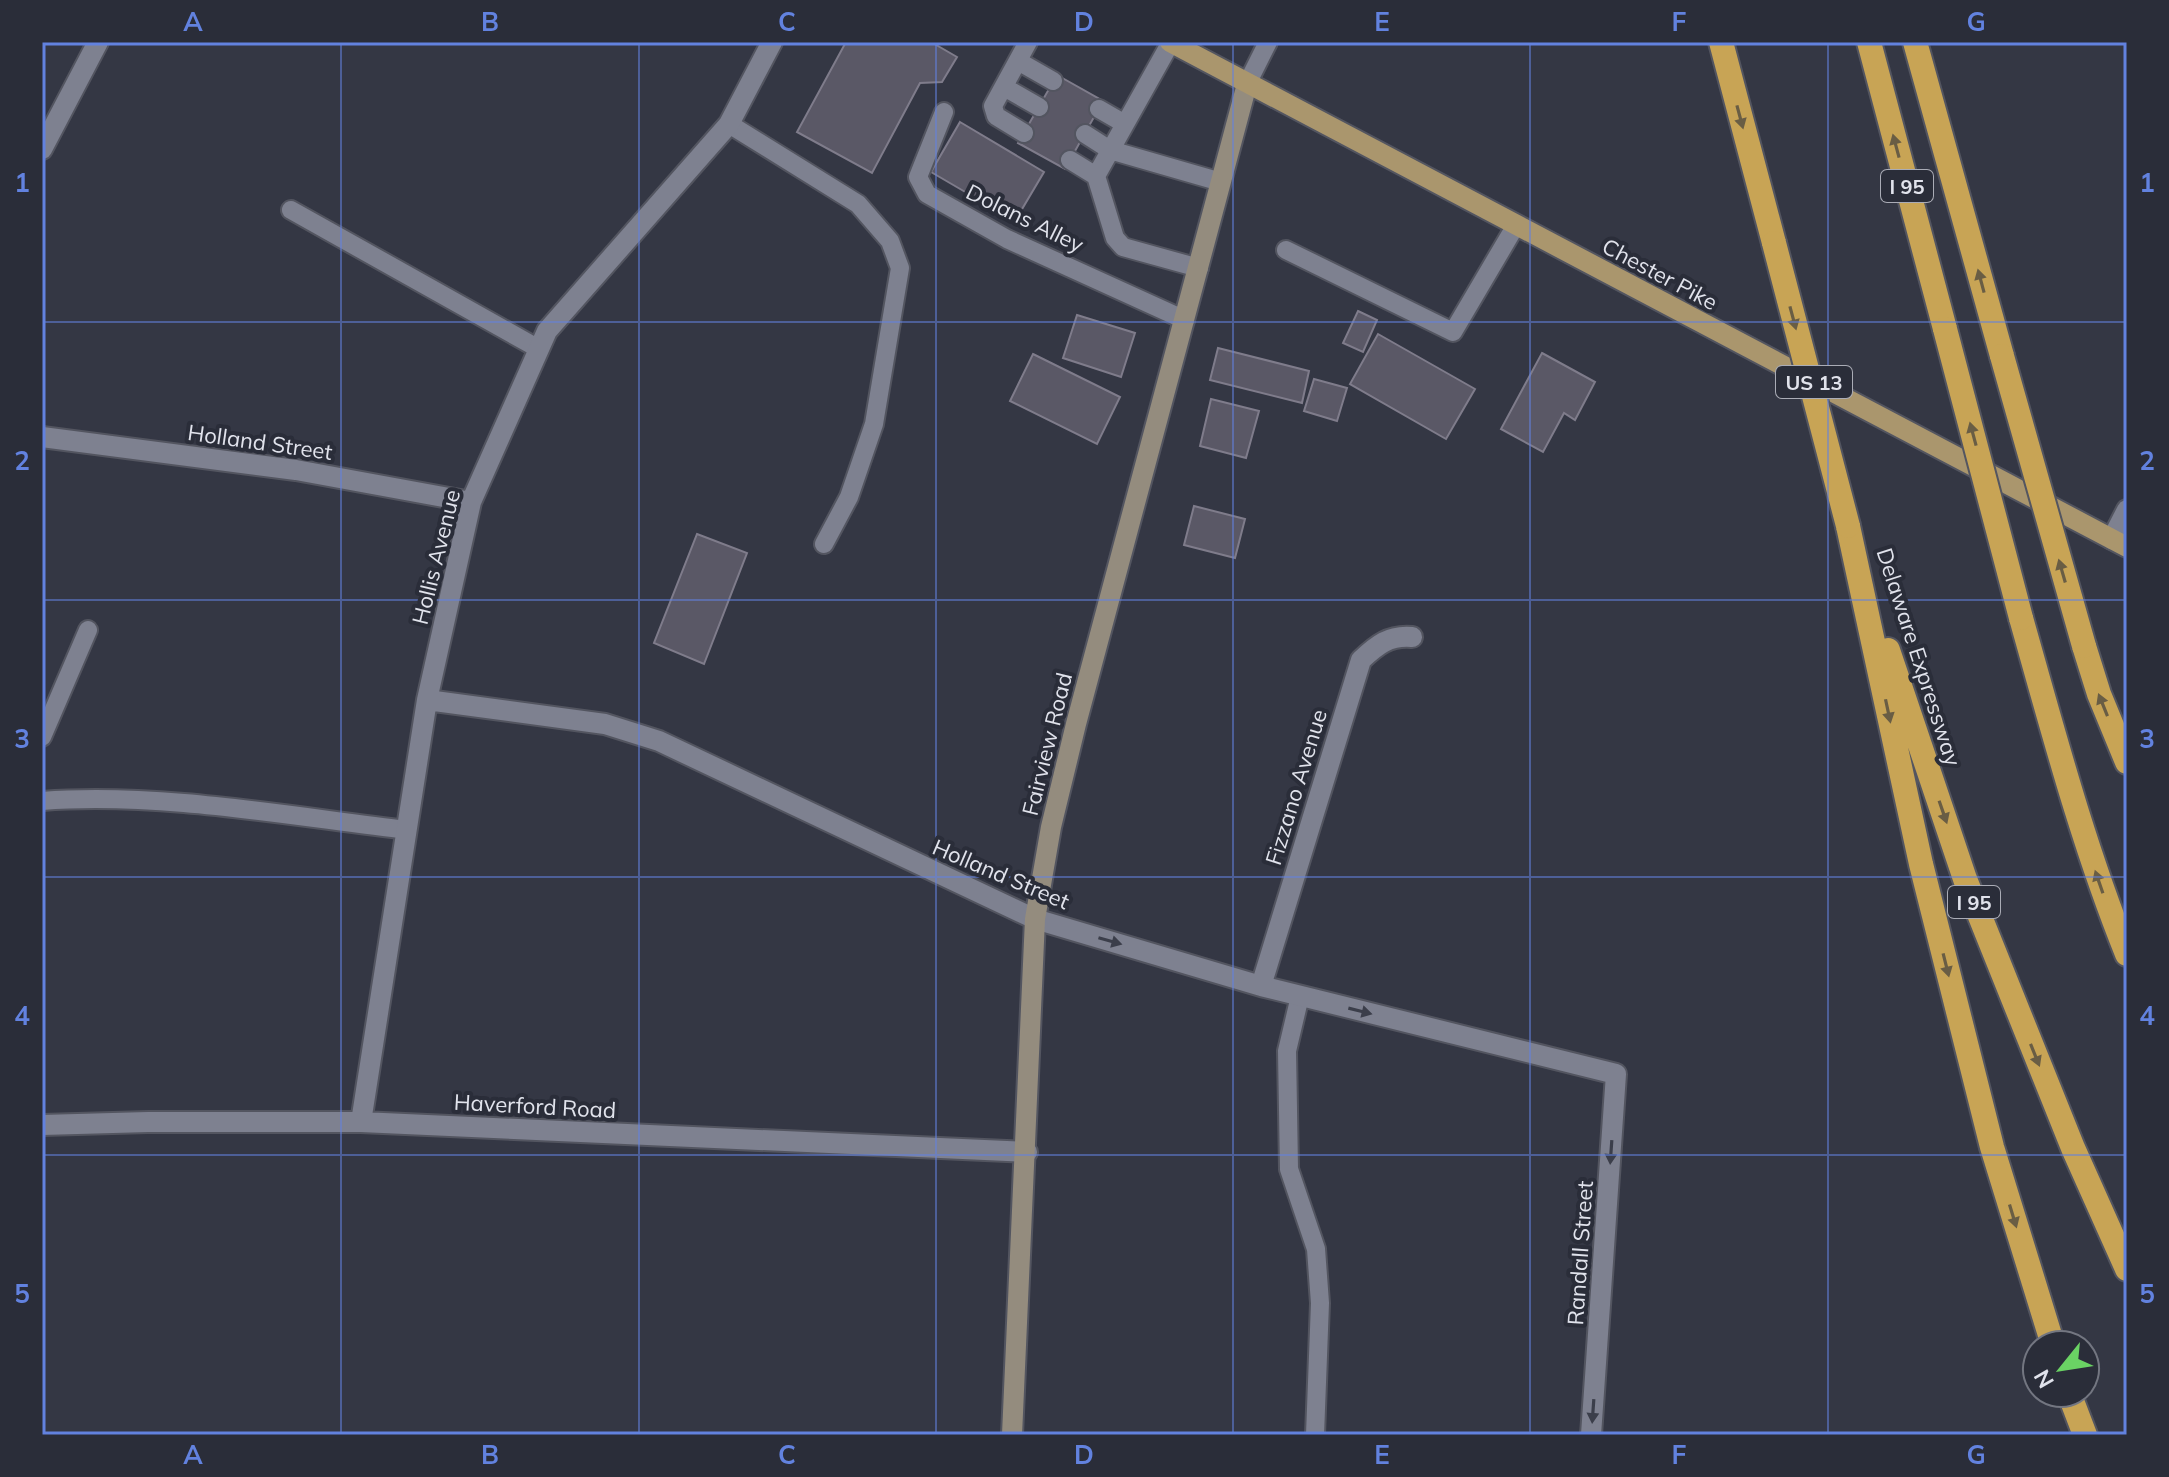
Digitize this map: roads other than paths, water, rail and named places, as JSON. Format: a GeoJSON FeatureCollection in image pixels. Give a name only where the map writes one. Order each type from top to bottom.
{"type":"FeatureCollection","features":[{"type":"Feature","properties":{"kind":"highway","name":"Delaware Expressway"},"geometry":{"type":"LineString","coordinates":[[1721,42],[1848,526],[1965,879],[2073,1148],[2127,1269]]}},
{"type":"Feature","properties":{"kind":"highway","name":"I 95"},"geometry":{"type":"LineString","coordinates":[[1869,42],[2021,618],[2077,815],[2127,954]]}},
{"type":"Feature","properties":{"kind":"highway"},"geometry":{"type":"LineString","coordinates":[[1915,42],[2084,646],[2099,694],[2127,762]]}},
{"type":"Feature","properties":{"kind":"highway"},"geometry":{"type":"LineString","coordinates":[[1848,526],[1921,864],[1992,1147],[2048,1329]]}},
{"type":"Feature","properties":{"kind":"highway"},"geometry":{"type":"LineString","coordinates":[[2075,1409],[2085,1435]]}},
{"type":"Feature","properties":{"kind":"main road","name":"Chester Pike"},"geometry":{"type":"LineString","coordinates":[[1170,42],[2119,543]]}},
{"type":"Feature","properties":{"kind":"street"},"geometry":{"type":"LineString","coordinates":[[42,149],[98,42]]}},
{"type":"Feature","properties":{"kind":"street","name":"Hollis Avenue"},"geometry":{"type":"LineString","coordinates":[[361,1122],[427,700],[471,502],[547,331],[729,124],[772,42]]}},
{"type":"Feature","properties":{"kind":"street","name":"Fairview Road"},"geometry":{"type":"LineString","coordinates":[[1012,1435],[1035,919],[1051,827],[1247,84]]}},
{"type":"Feature","properties":{"kind":"street","name":"Holland Street"},"geometry":{"type":"LineString","coordinates":[[42,437],[296,470],[471,502]]}},
{"type":"Feature","properties":{"kind":"street"},"geometry":{"type":"LineString","coordinates":[[2119,543],[2127,510]]}},
{"type":"Feature","properties":{"kind":"street","name":"Fizzano Avenue"},"geometry":{"type":"LineString","coordinates":[[1261,986],[1361,660],[1380,643],[1397,636],[1412,637]]}},
{"type":"Feature","properties":{"kind":"street","name":"Holland Street"},"geometry":{"type":"LineString","coordinates":[[427,700],[605,724],[659,741],[1035,919],[1261,986],[1616,1074]]}},
{"type":"Feature","properties":{"kind":"street","name":"Randall Street"},"geometry":{"type":"LineString","coordinates":[[1591,1435],[1616,1074]]}},
{"type":"Feature","properties":{"kind":"street","name":"Haverford Road"},"geometry":{"type":"LineString","coordinates":[[42,1125],[361,1122],[1027,1152]]}},
{"type":"Feature","properties":{"kind":"lane"},"geometry":{"type":"LineString","coordinates":[[1024,133],[996,116],[993,106],[1028,42]]}},
{"type":"Feature","properties":{"kind":"lane"},"geometry":{"type":"LineString","coordinates":[[1096,176],[1170,42]]}},
{"type":"Feature","properties":{"kind":"lane"},"geometry":{"type":"LineString","coordinates":[[1247,84],[1268,42]]}},
{"type":"Feature","properties":{"kind":"lane"},"geometry":{"type":"LineString","coordinates":[[1018,61],[1053,81]]}},
{"type":"Feature","properties":{"kind":"lane"},"geometry":{"type":"LineString","coordinates":[[1004,87],[1039,107]]}},
{"type":"Feature","properties":{"kind":"lane"},"geometry":{"type":"LineString","coordinates":[[1099,109],[1125,124]]}},
{"type":"Feature","properties":{"kind":"lane","name":"Dolans Alley"},"geometry":{"type":"LineString","coordinates":[[944,112],[918,177],[927,194],[1007,239],[1185,320]]}},
{"type":"Feature","properties":{"kind":"lane"},"geometry":{"type":"LineString","coordinates":[[729,124],[858,204],[890,241],[900,268],[874,424],[849,497],[824,544]]}},
{"type":"Feature","properties":{"kind":"lane"},"geometry":{"type":"LineString","coordinates":[[1085,134],[1110,150],[1221,182]]}},
{"type":"Feature","properties":{"kind":"lane"},"geometry":{"type":"LineString","coordinates":[[1070,160],[1096,176],[1115,238],[1123,247],[1199,268]]}},
{"type":"Feature","properties":{"kind":"lane"},"geometry":{"type":"LineString","coordinates":[[291,210],[539,349]]}},
{"type":"Feature","properties":{"kind":"lane"},"geometry":{"type":"LineString","coordinates":[[1286,250],[1453,332],[1516,225]]}},
{"type":"Feature","properties":{"kind":"lane"},"geometry":{"type":"LineString","coordinates":[[42,737],[88,630]]}},
{"type":"Feature","properties":{"kind":"lane"},"geometry":{"type":"LineString","coordinates":[[42,801],[94,797],[139,799],[407,830]]}},
{"type":"Feature","properties":{"kind":"lane"},"geometry":{"type":"LineString","coordinates":[[1300,996],[1287,1051],[1289,1169],[1316,1249],[1320,1303],[1315,1435]]}}]}
